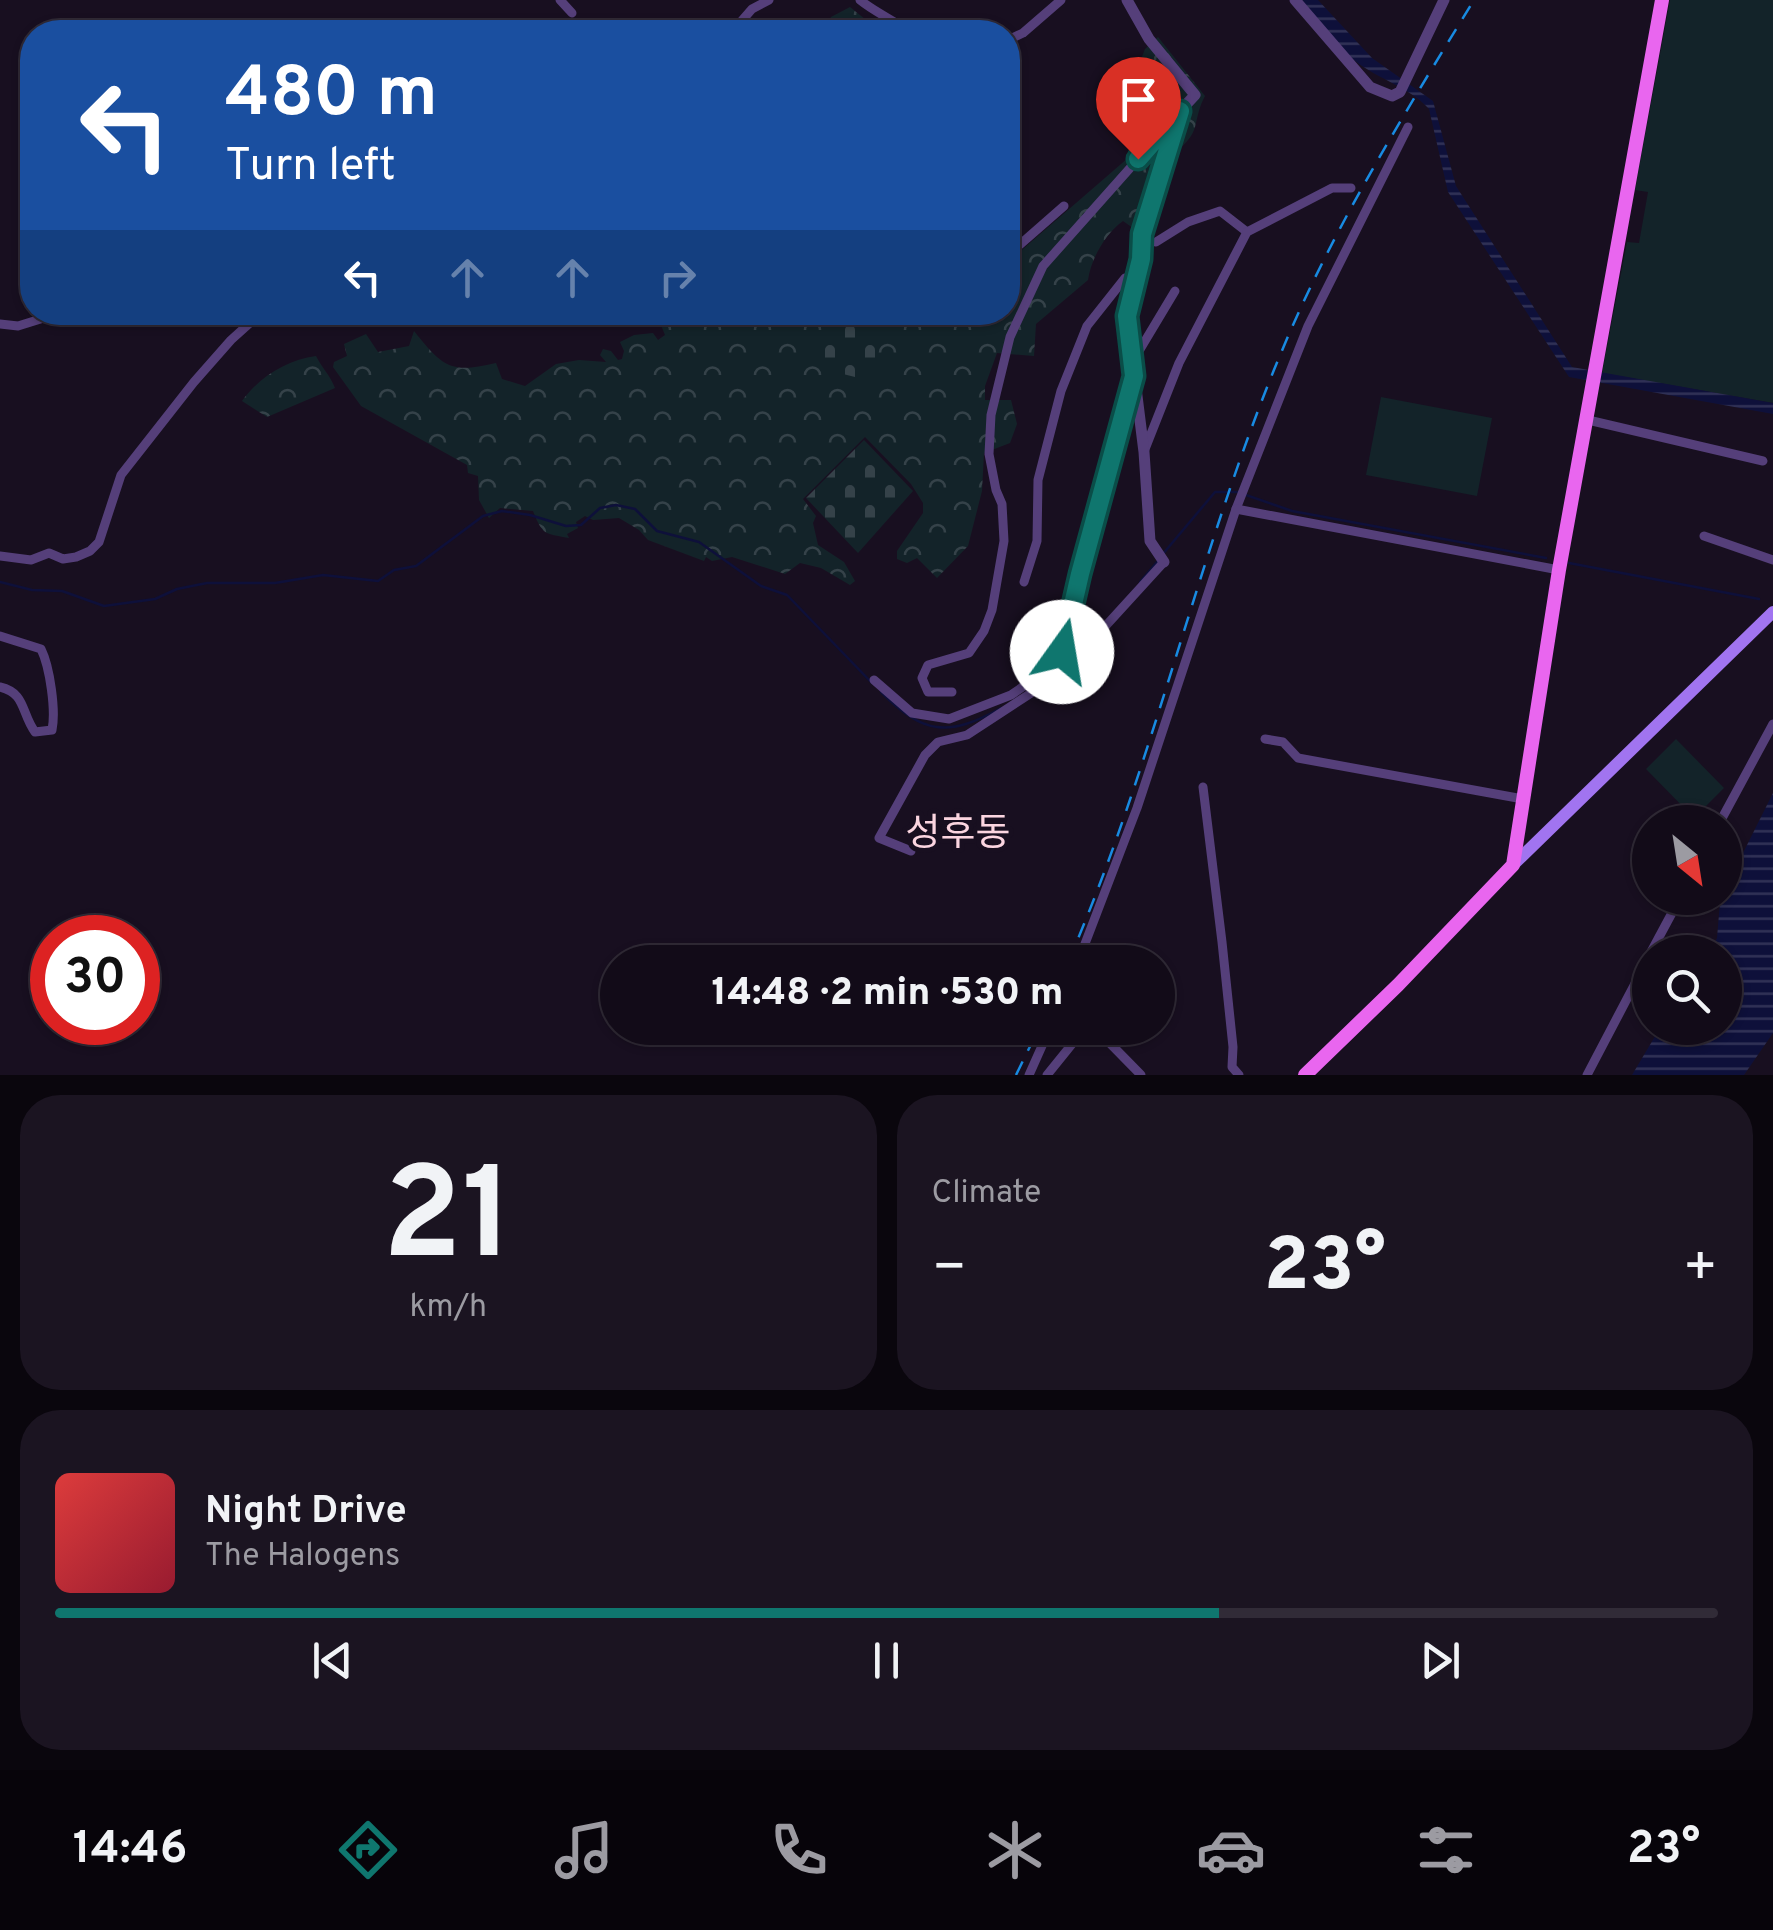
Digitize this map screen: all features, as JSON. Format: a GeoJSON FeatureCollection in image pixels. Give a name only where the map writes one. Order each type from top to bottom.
{"type":"FeatureCollection","features":[{"type":"Feature","properties":{"kind":"main road"},"geometry":{"type":"LineString","coordinates":[[1513,865],[1559,570],[1662,0]]}},
{"type":"Feature","properties":{"kind":"main road"},"geometry":{"type":"LineString","coordinates":[[1306,1075],[1513,865],[1773,612]]}},
{"type":"Feature","properties":{"kind":"street"},"geometry":{"type":"LineString","coordinates":[[560,0],[572,12]]}},
{"type":"Feature","properties":{"kind":"street"},"geometry":{"type":"LineString","coordinates":[[743,20],[769,0]]}},
{"type":"Feature","properties":{"kind":"street"},"geometry":{"type":"LineString","coordinates":[[860,0],[888,20]]}},
{"type":"Feature","properties":{"kind":"street"},"geometry":{"type":"LineString","coordinates":[[1020,34],[1061,0]]}},
{"type":"Feature","properties":{"kind":"street"},"geometry":{"type":"LineString","coordinates":[[1020,315],[1043,266],[1195,95],[1148,39],[1127,0]]}},
{"type":"Feature","properties":{"kind":"street"},"geometry":{"type":"LineString","coordinates":[[1295,0],[1370,87],[1392,96],[1400,92],[1444,0]]}},
{"type":"Feature","properties":{"kind":"street"},"geometry":{"type":"LineString","coordinates":[[911,852],[878,838],[925,755],[938,742],[967,735],[1054,676],[1101,631],[1161,559],[1150,541],[1144,452],[1127,316],[1141,259],[1142,234],[1180,111]]}},
{"type":"Feature","properties":{"kind":"street"},"geometry":{"type":"LineString","coordinates":[[1085,945],[1137,808],[1241,493],[1308,326],[1408,127]]}},
{"type":"Feature","properties":{"kind":"street"},"geometry":{"type":"LineString","coordinates":[[1144,452],[1178,364],[1246,232],[1332,188],[1350,188]]}},
{"type":"Feature","properties":{"kind":"street"},"geometry":{"type":"LineString","coordinates":[[1020,244],[1064,206]]}},
{"type":"Feature","properties":{"kind":"street"},"geometry":{"type":"LineString","coordinates":[[1141,259],[1156,242],[1188,222],[1220,212],[1246,232]]}},
{"type":"Feature","properties":{"kind":"street"},"geometry":{"type":"LineString","coordinates":[[1142,234],[1156,242]]}},
{"type":"Feature","properties":{"kind":"street"},"geometry":{"type":"LineString","coordinates":[[1024,582],[1038,542],[1038,480],[1061,391],[1086,326],[1125,278],[1136,276]]}},
{"type":"Feature","properties":{"kind":"street"},"geometry":{"type":"LineString","coordinates":[[1133,362],[1175,290]]}},
{"type":"Feature","properties":{"kind":"street"},"geometry":{"type":"LineString","coordinates":[[0,556],[31,560],[50,552],[63,558],[90,551],[99,542],[121,475],[194,382],[248,325]]}},
{"type":"Feature","properties":{"kind":"street"},"geometry":{"type":"LineString","coordinates":[[952,692],[928,692],[922,678],[928,665],[969,653],[992,610],[1004,540],[1002,504],[989,454],[991,415],[1016,325]]}},
{"type":"Feature","properties":{"kind":"street"},"geometry":{"type":"LineString","coordinates":[[874,680],[912,713],[948,719],[975,712],[1011,695],[1040,675],[1062,652],[1134,376]]}},
{"type":"Feature","properties":{"kind":"street"},"geometry":{"type":"LineString","coordinates":[[1588,420],[1764,461]]}},
{"type":"Feature","properties":{"kind":"street"},"geometry":{"type":"LineString","coordinates":[[1236,509],[1559,570]]}},
{"type":"Feature","properties":{"kind":"street"},"geometry":{"type":"LineString","coordinates":[[1704,536],[1773,560]]}},
{"type":"Feature","properties":{"kind":"street"},"geometry":{"type":"LineString","coordinates":[[0,636],[41,650],[49,671],[52,730],[35,732],[22,700],[13,690],[0,687]]}},
{"type":"Feature","properties":{"kind":"street"},"geometry":{"type":"LineString","coordinates":[[1729,805],[1773,724]]}},
{"type":"Feature","properties":{"kind":"street"},"geometry":{"type":"LineString","coordinates":[[1266,739],[1282,742],[1298,758],[1524,799]]}},
{"type":"Feature","properties":{"kind":"street"},"geometry":{"type":"LineString","coordinates":[[1203,788],[1224,960],[1232,1067],[1239,1075]]}},
{"type":"Feature","properties":{"kind":"street"},"geometry":{"type":"LineString","coordinates":[[1587,1075],[1632,990]]}},
{"type":"Feature","properties":{"kind":"street"},"geometry":{"type":"LineString","coordinates":[[1028,1075],[1042,1045]]}},
{"type":"Feature","properties":{"kind":"street"},"geometry":{"type":"LineString","coordinates":[[1047,1075],[1071,1045]]}},
{"type":"Feature","properties":{"kind":"street"},"geometry":{"type":"LineString","coordinates":[[1111,1045],[1142,1075]]}},
{"type":"Feature","properties":{"kind":"green space"},"geometry":{"type":"Polygon","coordinates":[[[1670,0],[1773,0],[1773,403],[1602,373],[1627,242],[1639,243],[1648,192],[1635,190],[1670,0]]]}},
{"type":"Feature","properties":{"kind":"green space"},"geometry":{"type":"Polygon","coordinates":[[[850,7],[866,20],[830,20],[850,7]]]}},
{"type":"Feature","properties":{"kind":"green space"},"geometry":{"type":"Polygon","coordinates":[[[1158,37],[1205,96],[1192,133],[1178,150],[1155,167],[1156,217],[1133,228],[1123,221],[1110,233],[1088,280],[1036,324],[1034,356],[997,353],[985,386],[985,400],[1011,400],[1017,424],[1010,443],[984,453],[982,491],[968,546],[937,578],[917,558],[907,563],[897,559],[897,551],[923,513],[923,503],[911,484],[865,437],[803,499],[816,516],[813,523],[818,545],[844,562],[855,581],[850,585],[821,568],[800,563],[785,574],[732,557],[712,561],[706,557],[704,561],[648,540],[619,518],[593,520],[585,516],[576,522],[578,528],[567,534],[569,538],[545,532],[533,511],[500,508],[489,518],[479,500],[478,476],[468,473],[467,465],[361,406],[333,367],[334,362],[347,356],[344,344],[366,334],[378,352],[409,346],[414,331],[449,365],[468,368],[496,363],[502,379],[525,386],[556,364],[579,360],[606,362],[600,355],[603,349],[622,359],[620,342],[634,335],[653,333],[658,340],[665,335],[661,325],[1020,325],[1020,252],[1128,158],[1128,150],[1155,120],[1134,77],[1145,49],[1158,37]]]}},
{"type":"Feature","properties":{"kind":"green space"},"geometry":{"type":"Polygon","coordinates":[[[830,325],[883,325],[871,381],[819,368],[830,325]]]}},
{"type":"Feature","properties":{"kind":"green space"},"geometry":{"type":"Polygon","coordinates":[[[316,356],[335,388],[267,417],[242,401],[274,371],[316,356]]]}},
{"type":"Feature","properties":{"kind":"green space"},"geometry":{"type":"Polygon","coordinates":[[[1381,397],[1492,418],[1477,496],[1366,475],[1381,397]]]}},
{"type":"Feature","properties":{"kind":"green space"},"geometry":{"type":"Polygon","coordinates":[[[864,440],[913,491],[858,553],[806,498],[864,440]]]}},
{"type":"Feature","properties":{"kind":"green space"},"geometry":{"type":"Polygon","coordinates":[[[1676,739],[1724,788],[1707,805],[1681,805],[1646,769],[1676,739]]]}},
{"type":"Feature","properties":{"kind":"shaded area"},"geometry":{"type":"Polygon","coordinates":[[[1302,0],[1318,0],[1372,58],[1433,101],[1456,186],[1572,367],[1773,403],[1773,414],[1569,377],[1448,192],[1429,109],[1413,95],[1355,61],[1302,0]]]}},
{"type":"Feature","properties":{"kind":"shaded area"},"geometry":{"type":"Polygon","coordinates":[[[1773,793],[1773,1033],[1744,1075],[1632,1075],[1650,1045],[1742,1045],[1742,935],[1717,935],[1719,915],[1742,915],[1742,855],[1773,793]]]}},
{"type":"Feature","properties":{"kind":"waterway"},"geometry":{"type":"LineString","coordinates":[[1162,555],[1215,492],[1239,492]]}},
{"type":"Feature","properties":{"kind":"waterway"},"geometry":{"type":"LineString","coordinates":[[1246,495],[1292,511],[1546,558]]}},
{"type":"Feature","properties":{"kind":"waterway"},"geometry":{"type":"LineString","coordinates":[[0,582],[32,590],[62,591],[104,606],[155,599],[177,589],[207,583],[275,583],[323,575],[378,581],[394,570],[416,566],[483,516],[502,511],[566,526],[581,525],[600,508],[616,505],[635,509],[657,531],[699,542],[761,586],[787,595],[872,683]]}},
{"type":"Feature","properties":{"kind":"waterway"},"geometry":{"type":"LineString","coordinates":[[1140,582],[1157,562]]}},
{"type":"Feature","properties":{"kind":"waterway"},"geometry":{"type":"LineString","coordinates":[[1569,563],[1759,599]]}},
{"type":"Feature","properties":{"kind":"waterway"},"geometry":{"type":"LineString","coordinates":[[1033,687],[1046,676]]}},
{"type":"Feature","properties":{"kind":"waterway"},"geometry":{"type":"LineString","coordinates":[[881,692],[910,716],[937,727],[966,724],[1001,708]]}},
{"type":"Feature","properties":{"kind":"railway"},"geometry":{"type":"LineString","coordinates":[[1075,945],[1128,805],[1232,482],[1293,325],[1355,200],[1474,0]]}},
{"type":"Feature","properties":{"kind":"railway"},"geometry":{"type":"LineString","coordinates":[[1016,1075],[1031,1045]]}},
{"type":"Feature","properties":{"kind":"district","name":"성후동"},"geometry":{"type":"Point","coordinates":[958,832]}},
{"type":"Feature","properties":{"kind":"route"},"geometry":{"type":"LineString","coordinates":[[1062,652],[1134,376],[1127,316],[1141,259],[1142,234],[1180,111],[1138,159]]}}]}
